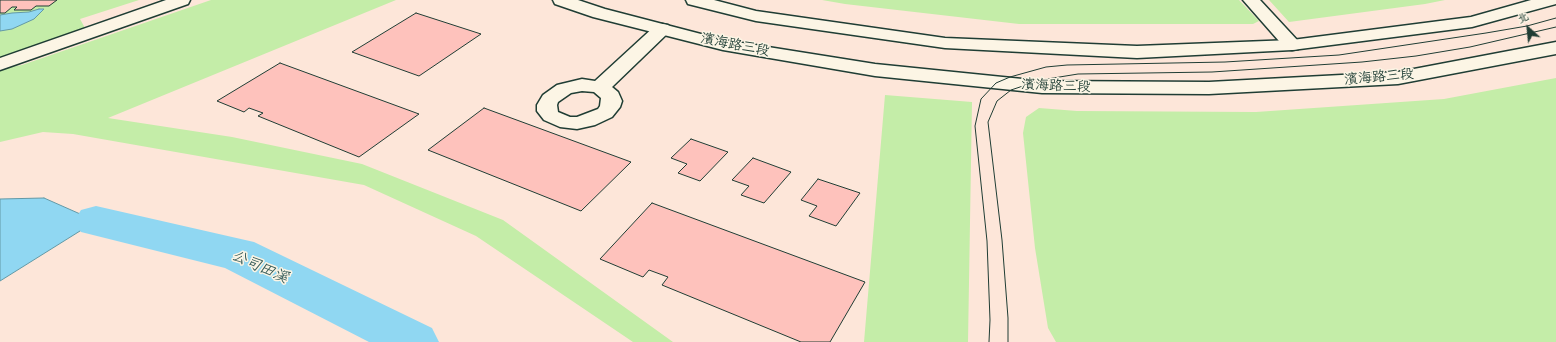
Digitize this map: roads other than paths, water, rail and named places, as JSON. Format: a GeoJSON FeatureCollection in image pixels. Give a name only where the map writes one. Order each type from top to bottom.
{"type":"FeatureCollection","features":[{"type":"Feature","properties":{"kind":"street"},"geometry":{"type":"LineString","coordinates":[[0,64],[182,0]]}},
{"type":"Feature","properties":{"kind":"street","name":"濱海路三段"},"geometry":{"type":"LineString","coordinates":[[561,0],[599,13],[723,45],[875,70],[1042,87],[1209,88],[1398,78],[1556,48]]}},
{"type":"Feature","properties":{"kind":"street"},"geometry":{"type":"LineString","coordinates":[[694,0],[756,16],[944,43],[1137,52],[1292,45],[1472,22],[1550,0]]}},
{"type":"Feature","properties":{"kind":"street"},"geometry":{"type":"LineString","coordinates":[[1251,0],[1292,45]]}},
{"type":"Feature","properties":{"kind":"street"},"geometry":{"type":"LineString","coordinates":[[600,88],[662,29]]}},
{"type":"Feature","properties":{"kind":"water"},"geometry":{"type":"Polygon","coordinates":[[[44,9],[34,19],[12,29],[0,31],[0,15],[29,12],[44,9]]]}},
{"type":"Feature","properties":{"kind":"water"},"geometry":{"type":"Polygon","coordinates":[[[44,198],[96,221],[0,281],[0,199],[44,198]]]}},
{"type":"Feature","properties":{"kind":"waterway","name":"公司田溪"},"geometry":{"type":"LineString","coordinates":[[96,221],[238,254],[414,342]]}},
{"type":"Feature","properties":{"kind":"tram line"},"geometry":{"type":"LineString","coordinates":[[989,342],[990,320],[987,241],[975,126],[981,99],[996,83],[1010,77],[1046,67],[1067,65],[1225,62],[1339,55],[1486,33],[1527,26],[1556,18]]}},
{"type":"Feature","properties":{"kind":"tram line"},"geometry":{"type":"LineString","coordinates":[[1008,342],[1008,318],[1002,240],[988,122],[997,101],[1011,90],[1041,80],[1078,74],[1212,72],[1362,62],[1416,56],[1470,47],[1556,27]]}}]}
